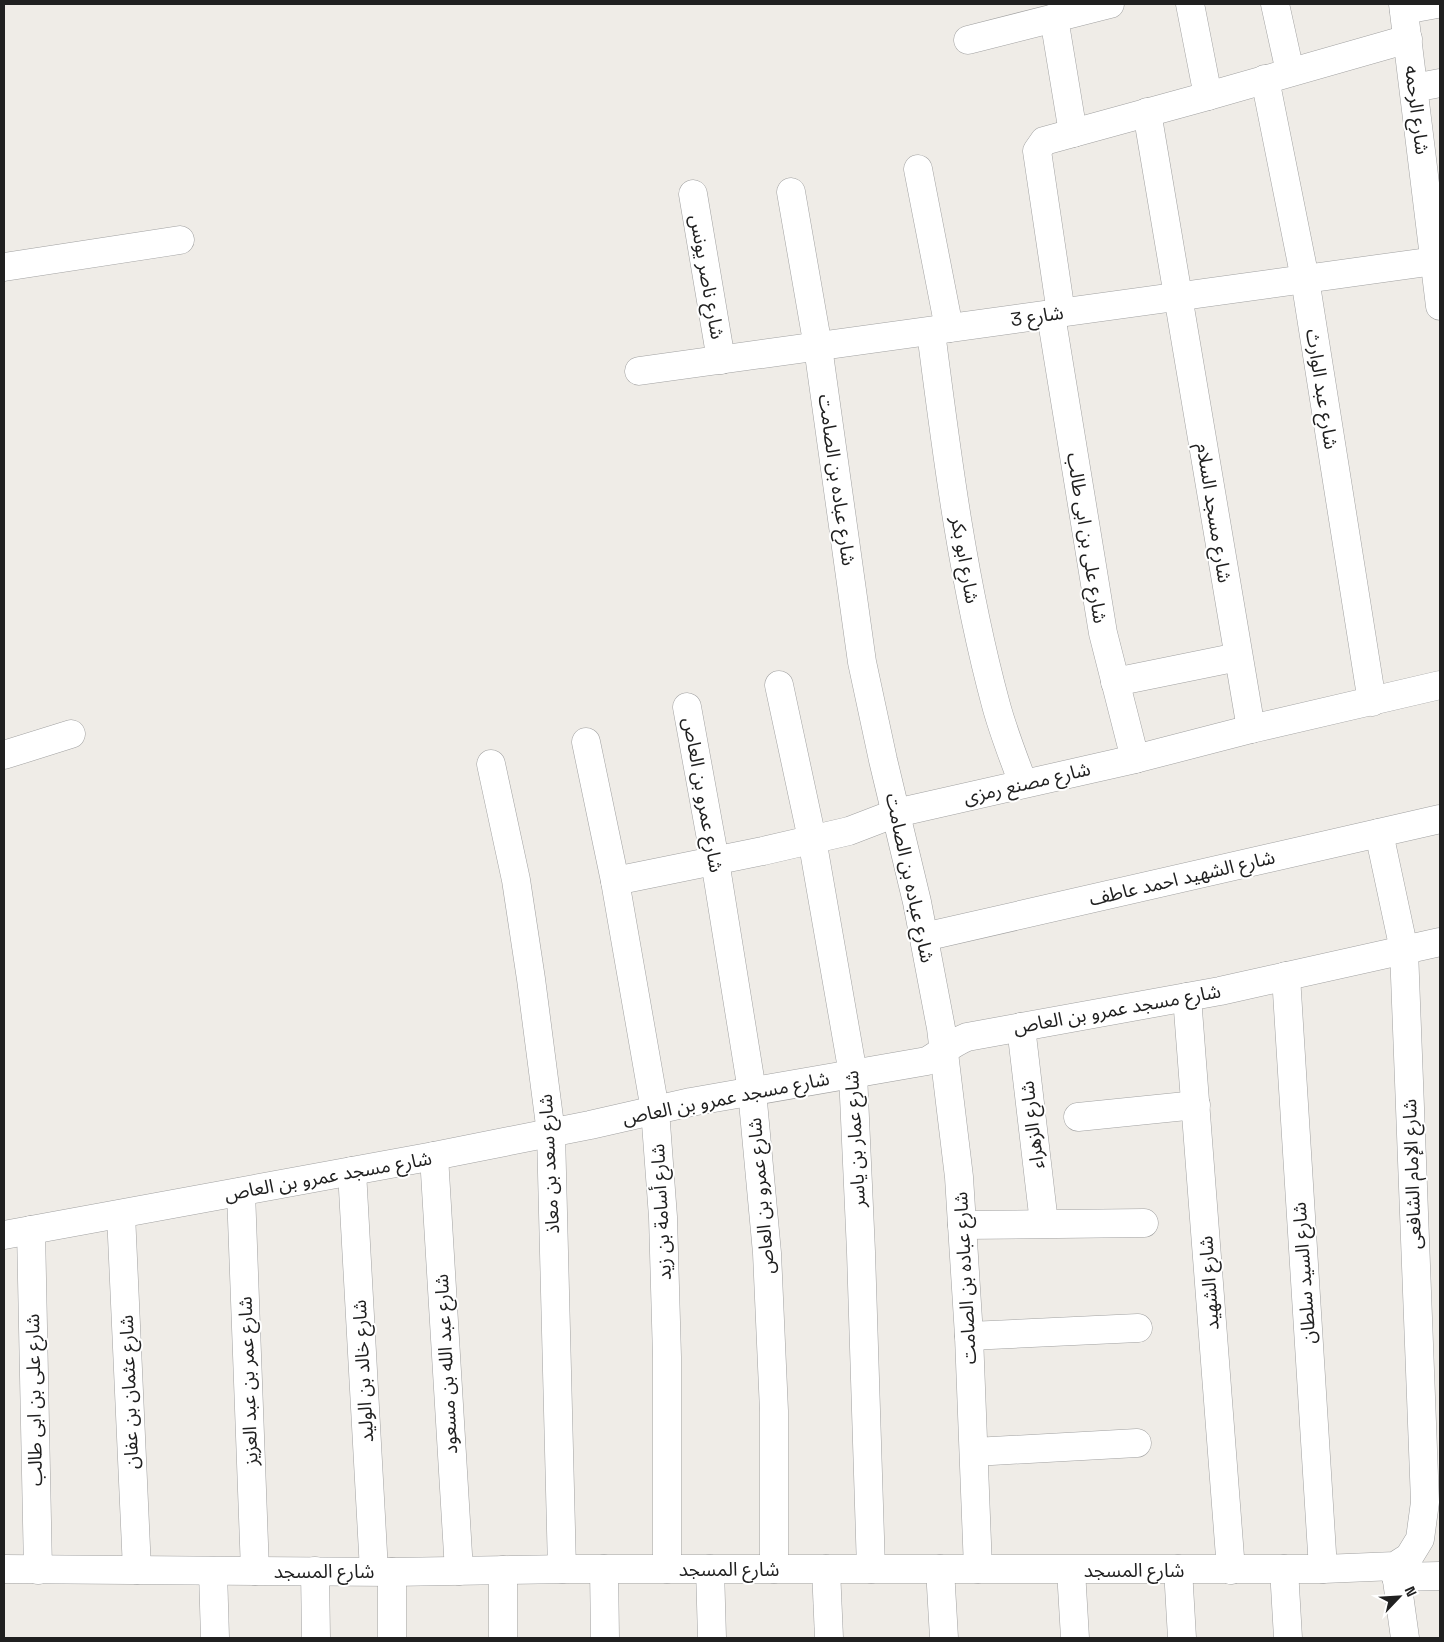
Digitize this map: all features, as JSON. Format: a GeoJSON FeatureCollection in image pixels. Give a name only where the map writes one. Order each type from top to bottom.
{"type":"FeatureCollection","features":[{"type":"Feature","properties":{"kind":"street"},"geometry":{"type":"LineString","coordinates":[[968,40],[1110,4]]}},
{"type":"Feature","properties":{"kind":"street"},"geometry":{"type":"LineString","coordinates":[[1190,4],[1208,96]]}},
{"type":"Feature","properties":{"kind":"street","name":"شارع عبد الوارث"},"geometry":{"type":"LineString","coordinates":[[1275,4],[1278,75],[1305,279],[1372,702]]}},
{"type":"Feature","properties":{"kind":"street"},"geometry":{"type":"LineString","coordinates":[[1404,7],[1437,4]]}},
{"type":"Feature","properties":{"kind":"street","name":"شارع الرحمه"},"geometry":{"type":"LineString","coordinates":[[1404,7],[1408,39],[1427,86],[1440,306]]}},
{"type":"Feature","properties":{"kind":"street"},"geometry":{"type":"LineString","coordinates":[[1054,18],[1073,132],[1408,39]]}},
{"type":"Feature","properties":{"kind":"street","name":"شارع مسجد السلام"},"geometry":{"type":"LineString","coordinates":[[1147,112],[1250,729]]}},
{"type":"Feature","properties":{"kind":"street","name":"شارع على بن ابى طالب"},"geometry":{"type":"LineString","coordinates":[[1073,132],[1044,141],[1037,151],[1056,314],[1089,555],[1103,633],[1135,759]]}},
{"type":"Feature","properties":{"kind":"street","name":"شارع ابو بكر"},"geometry":{"type":"LineString","coordinates":[[918,168],[940,330],[950,477],[977,625],[996,705],[1023,783]]}},
{"type":"Feature","properties":{"kind":"street","name":"شارع عباده بن الصامت"},"geometry":{"type":"LineString","coordinates":[[791,192],[818,347],[862,662],[924,937],[944,1052],[959,1177],[970,1336],[978,1569]]}},
{"type":"Feature","properties":{"kind":"street","name":"شارع ناصر يونس"},"geometry":{"type":"LineString","coordinates":[[693,194],[721,360]]}},
{"type":"Feature","properties":{"kind":"street"},"geometry":{"type":"LineString","coordinates":[[4,267],[180,240]]}},
{"type":"Feature","properties":{"kind":"street","name":"شارع 3"},"geometry":{"type":"LineString","coordinates":[[639,371],[1305,279],[1436,250]]}},
{"type":"Feature","properties":{"kind":"street"},"geometry":{"type":"LineString","coordinates":[[1115,682],[1238,657]]}},
{"type":"Feature","properties":{"kind":"street","name":"شارع عمار بن ياسر"},"geometry":{"type":"LineString","coordinates":[[779,685],[812,839],[853,1074],[871,1569]]}},
{"type":"Feature","properties":{"kind":"street","name":"شارع مصنع رمزى"},"geometry":{"type":"LineString","coordinates":[[615,881],[812,839],[857,828],[896,813],[1135,759],[1250,729],[1440,685]]}},
{"type":"Feature","properties":{"kind":"street","name":"شارع عمرو بن العاص"},"geometry":{"type":"LineString","coordinates":[[688,707],[752,1091],[767,1254],[774,1411],[774,1569]]}},
{"type":"Feature","properties":{"kind":"street"},"geometry":{"type":"LineString","coordinates":[[4,755],[71,734]]}},
{"type":"Feature","properties":{"kind":"street","name":"شارع أسامة بن زيد"},"geometry":{"type":"LineString","coordinates":[[586,742],[615,881],[655,1110],[663,1217],[667,1358],[667,1569]]}},
{"type":"Feature","properties":{"kind":"street","name":"شارع سعد بن معاذ"},"geometry":{"type":"LineString","coordinates":[[491,764],[516,880],[531,979],[550,1133],[562,1569]]}},
{"type":"Feature","properties":{"kind":"street","name":"شارع الشهيد احمد عاطف"},"geometry":{"type":"LineString","coordinates":[[924,937],[1440,818]]}},
{"type":"Feature","properties":{"kind":"street","name":"شارع الإمام الشافعى"},"geometry":{"type":"LineString","coordinates":[[1379,832],[1404,950],[1425,1502],[1432,1517]]}},
{"type":"Feature","properties":{"kind":"street","name":"شارع مسجد عمرو بن العاص"},"geometry":{"type":"LineString","coordinates":[[4,1235],[434,1156],[752,1091],[927,1061],[944,1052],[952,1043],[967,1037],[1188,997],[1440,942]]}},
{"type":"Feature","properties":{"kind":"street","name":"شارع السيد سلطان"},"geometry":{"type":"LineString","coordinates":[[1286,976],[1323,1569]]}},
{"type":"Feature","properties":{"kind":"street","name":"شارع الشهيد"},"geometry":{"type":"LineString","coordinates":[[1188,997],[1230,1570]]}},
{"type":"Feature","properties":{"kind":"street","name":"شارع الزهراء"},"geometry":{"type":"LineString","coordinates":[[1021,1027],[1044,1223]]}},
{"type":"Feature","properties":{"kind":"street"},"geometry":{"type":"LineString","coordinates":[[1078,1118],[1196,1105]]}},
{"type":"Feature","properties":{"kind":"street","name":"شارع عبد الله بن مسعود"},"geometry":{"type":"LineString","coordinates":[[434,1156],[459,1571]]}},
{"type":"Feature","properties":{"kind":"street","name":"شارع خالد بن الوليد"},"geometry":{"type":"LineString","coordinates":[[352,1171],[383,1572],[392,1638]]}},
{"type":"Feature","properties":{"kind":"street","name":"شارع عمر بن عبد العزيز"},"geometry":{"type":"LineString","coordinates":[[241,1192],[255,1571]]}},
{"type":"Feature","properties":{"kind":"street","name":"شارع عثمان بن عفان"},"geometry":{"type":"LineString","coordinates":[[121,1214],[137,1570]]}},
{"type":"Feature","properties":{"kind":"street"},"geometry":{"type":"LineString","coordinates":[[962,1225],[1144,1223]]}},
{"type":"Feature","properties":{"kind":"street","name":"شارع على بن ابى طالب"},"geometry":{"type":"LineString","coordinates":[[31,1230],[38,1570]]}},
{"type":"Feature","properties":{"kind":"street"},"geometry":{"type":"LineString","coordinates":[[970,1336],[1138,1328]]}},
{"type":"Feature","properties":{"kind":"street"},"geometry":{"type":"LineString","coordinates":[[974,1452],[1137,1443]]}},
{"type":"Feature","properties":{"kind":"street"},"geometry":{"type":"LineString","coordinates":[[1405,1638],[1396,1571],[1409,1557],[1432,1517]]}},
{"type":"Feature","properties":{"kind":"street","name":"شارع المسجد"},"geometry":{"type":"LineString","coordinates":[[4,1569],[315,1572],[562,1569],[1323,1569],[1396,1571],[1440,1576]]}},
{"type":"Feature","properties":{"kind":"street"},"geometry":{"type":"LineString","coordinates":[[604,1569],[605,1638]]}},
{"type":"Feature","properties":{"kind":"street"},"geometry":{"type":"LineString","coordinates":[[710,1569],[712,1638]]}},
{"type":"Feature","properties":{"kind":"street"},"geometry":{"type":"LineString","coordinates":[[826,1569],[829,1638]]}},
{"type":"Feature","properties":{"kind":"street"},"geometry":{"type":"LineString","coordinates":[[940,1569],[944,1638]]}},
{"type":"Feature","properties":{"kind":"street"},"geometry":{"type":"LineString","coordinates":[[1178,1569],[1182,1638]]}},
{"type":"Feature","properties":{"kind":"street"},"geometry":{"type":"LineString","coordinates":[[1284,1569],[1288,1638]]}},
{"type":"Feature","properties":{"kind":"street"},"geometry":{"type":"LineString","coordinates":[[503,1570],[503,1638]]}},
{"type":"Feature","properties":{"kind":"street"},"geometry":{"type":"LineString","coordinates":[[1071,1570],[1075,1638]]}},
{"type":"Feature","properties":{"kind":"street"},"geometry":{"type":"LineString","coordinates":[[213,1571],[215,1638]]}},
{"type":"Feature","properties":{"kind":"street"},"geometry":{"type":"LineString","coordinates":[[315,1572],[316,1638]]}}]}
